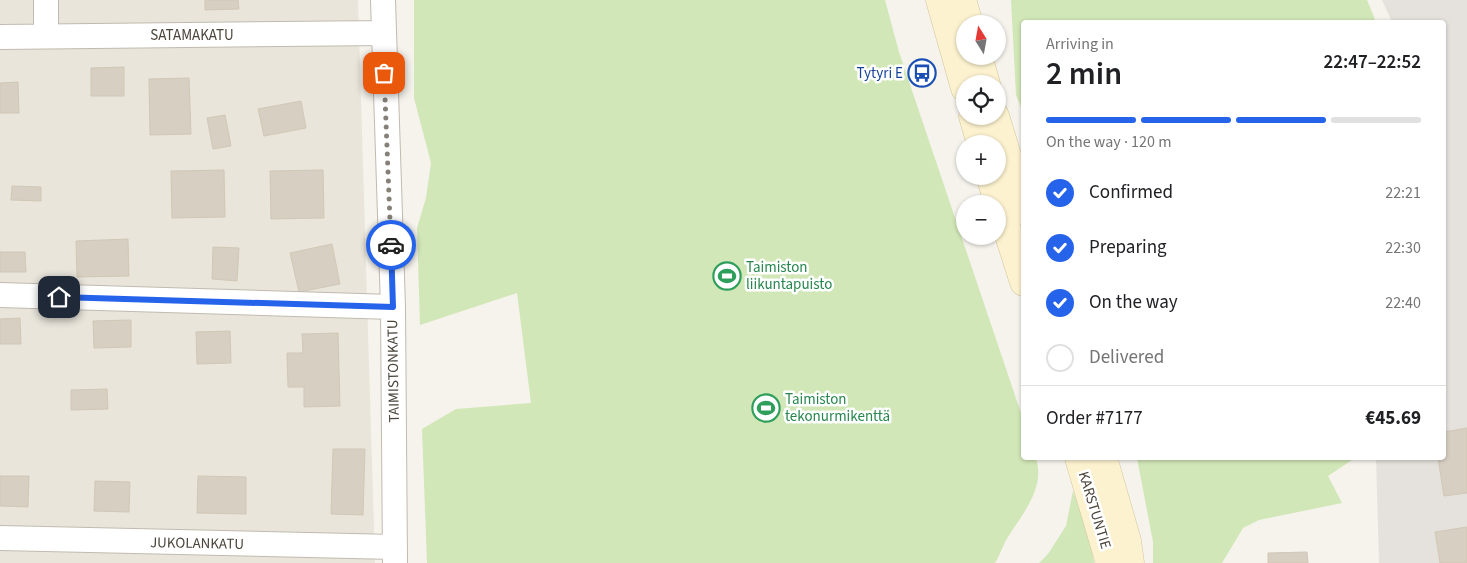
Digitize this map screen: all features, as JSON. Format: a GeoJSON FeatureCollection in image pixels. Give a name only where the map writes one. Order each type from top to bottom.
{"type":"FeatureCollection","features":[{"type":"Feature","properties":{"kind":"main road"},"geometry":{"type":"LineString","coordinates":[[940,0],[961,75]]}},
{"type":"Feature","properties":{"kind":"main road"},"geometry":{"type":"LineString","coordinates":[[962,0],[966,15]]}},
{"type":"Feature","properties":{"kind":"main road"},"geometry":{"type":"LineString","coordinates":[[998,125],[1021,201]]}},
{"type":"Feature","properties":{"kind":"main road"},"geometry":{"type":"LineString","coordinates":[[993,185],[1021,273]]}},
{"type":"Feature","properties":{"kind":"main road","name":"KARSTUNTIE"},"geometry":{"type":"LineString","coordinates":[[1080,460],[1110,563]]}},
{"type":"Feature","properties":{"kind":"main road","name":"KARSTUNTIE"},"geometry":{"type":"LineString","coordinates":[[1104,460],[1127,541],[1130,563]]}},
{"type":"Feature","properties":{"kind":"street"},"geometry":{"type":"LineString","coordinates":[[46,0],[46,36]]}},
{"type":"Feature","properties":{"kind":"street","name":"TAIMISTONKATU"},"geometry":{"type":"LineString","coordinates":[[383,0],[393,307],[395,555]]}},
{"type":"Feature","properties":{"kind":"street","name":"SATAMAKATU"},"geometry":{"type":"LineString","coordinates":[[0,37],[383,34]]}},
{"type":"Feature","properties":{"kind":"street"},"geometry":{"type":"LineString","coordinates":[[0,295],[393,307]]}},
{"type":"Feature","properties":{"kind":"street","name":"JUKOLANKATU"},"geometry":{"type":"LineString","coordinates":[[0,538],[395,555]]}},
{"type":"Feature","properties":{"kind":"shaded area"},"geometry":{"type":"Polygon","coordinates":[[[0,0],[358,0],[375,563],[0,563],[0,0]]]}},
{"type":"Feature","properties":{"kind":"shaded area"},"geometry":{"type":"Polygon","coordinates":[[[1382,0],[1467,0],[1467,563],[1379,563],[1376,460],[1446,460],[1446,20],[1391,20],[1382,0]]]}},
{"type":"Feature","properties":{"kind":"green space","name":"Taimiston liikuntapuisto"},"geometry":{"type":"Polygon","coordinates":[[[414,0],[885,0],[899,52],[956,221],[956,245],[964,245],[1021,413],[1021,460],[1036,460],[1038,470],[1035,492],[1005,542],[995,563],[427,563],[422,429],[456,409],[531,403],[517,293],[420,325],[417,228],[426,198],[431,163],[414,98],[414,0]]]}},
{"type":"Feature","properties":{"kind":"green space"},"geometry":{"type":"Polygon","coordinates":[[[1011,0],[1367,0],[1375,20],[1021,20],[1021,107],[1016,95],[1011,0]]]}},
{"type":"Feature","properties":{"kind":"green space"},"geometry":{"type":"Polygon","coordinates":[[[1137,460],[1352,460],[1328,476],[1342,503],[1259,520],[1243,528],[1222,563],[1153,563],[1153,542],[1137,460]]]}},
{"type":"Feature","properties":{"kind":"green space"},"geometry":{"type":"Polygon","coordinates":[[[1073,491],[1089,534],[1094,563],[1039,563],[1048,554],[1066,526],[1073,491]]]}},
{"type":"Feature","properties":{"kind":"building"},"geometry":{"type":"Polygon","coordinates":[[[205,0],[238,0],[239,9],[205,10],[205,0]]]}},
{"type":"Feature","properties":{"kind":"building"},"geometry":{"type":"Polygon","coordinates":[[[124,67],[124,96],[91,96],[91,68],[124,67]]]}},
{"type":"Feature","properties":{"kind":"building"},"geometry":{"type":"Polygon","coordinates":[[[189,78],[191,134],[150,135],[149,79],[189,78]]]}},
{"type":"Feature","properties":{"kind":"building"},"geometry":{"type":"Polygon","coordinates":[[[18,82],[19,113],[0,113],[0,83],[18,82]]]}},
{"type":"Feature","properties":{"kind":"building"},"geometry":{"type":"Polygon","coordinates":[[[301,101],[306,128],[264,136],[258,109],[301,101]]]}},
{"type":"Feature","properties":{"kind":"building"},"geometry":{"type":"Polygon","coordinates":[[[225,115],[231,146],[213,149],[207,118],[225,115]]]}},
{"type":"Feature","properties":{"kind":"building"},"geometry":{"type":"Polygon","coordinates":[[[224,170],[225,217],[172,218],[171,171],[224,170]]]}},
{"type":"Feature","properties":{"kind":"building"},"geometry":{"type":"Polygon","coordinates":[[[323,170],[324,218],[271,219],[270,171],[323,170]]]}},
{"type":"Feature","properties":{"kind":"building"},"geometry":{"type":"Polygon","coordinates":[[[12,186],[41,187],[41,201],[11,200],[12,186]]]}},
{"type":"Feature","properties":{"kind":"building"},"geometry":{"type":"Polygon","coordinates":[[[128,239],[129,276],[77,277],[76,241],[128,239]]]}},
{"type":"Feature","properties":{"kind":"building"},"geometry":{"type":"Polygon","coordinates":[[[332,244],[340,284],[299,292],[290,253],[332,244]]]}},
{"type":"Feature","properties":{"kind":"building"},"geometry":{"type":"Polygon","coordinates":[[[213,247],[239,248],[237,281],[212,279],[213,247]]]}},
{"type":"Feature","properties":{"kind":"building"},"geometry":{"type":"Polygon","coordinates":[[[0,252],[25,252],[26,272],[0,272],[0,252]]]}},
{"type":"Feature","properties":{"kind":"building"},"geometry":{"type":"Polygon","coordinates":[[[20,318],[21,344],[0,344],[0,319],[20,318]]]}},
{"type":"Feature","properties":{"kind":"building"},"geometry":{"type":"Polygon","coordinates":[[[131,320],[131,347],[94,348],[93,321],[131,320]]]}},
{"type":"Feature","properties":{"kind":"building"},"geometry":{"type":"Polygon","coordinates":[[[230,331],[231,363],[197,364],[196,332],[230,331]]]}},
{"type":"Feature","properties":{"kind":"building"},"geometry":{"type":"Polygon","coordinates":[[[338,333],[340,406],[304,407],[304,387],[288,387],[287,353],[303,353],[302,334],[338,333]]]}},
{"type":"Feature","properties":{"kind":"building"},"geometry":{"type":"Polygon","coordinates":[[[107,389],[108,409],[71,410],[71,390],[107,389]]]}},
{"type":"Feature","properties":{"kind":"building"},"geometry":{"type":"Polygon","coordinates":[[[1467,428],[1467,493],[1444,496],[1438,460],[1446,460],[1446,432],[1467,428]]]}},
{"type":"Feature","properties":{"kind":"building"},"geometry":{"type":"Polygon","coordinates":[[[333,449],[365,449],[363,515],[331,514],[333,449]]]}},
{"type":"Feature","properties":{"kind":"building"},"geometry":{"type":"Polygon","coordinates":[[[0,476],[29,476],[28,507],[0,506],[0,476]]]}},
{"type":"Feature","properties":{"kind":"building"},"geometry":{"type":"Polygon","coordinates":[[[198,476],[246,477],[246,514],[197,513],[198,476]]]}},
{"type":"Feature","properties":{"kind":"building"},"geometry":{"type":"Polygon","coordinates":[[[95,481],[130,482],[129,512],[94,511],[95,481]]]}},
{"type":"Feature","properties":{"kind":"building"},"geometry":{"type":"Polygon","coordinates":[[[1467,527],[1467,563],[1440,563],[1435,532],[1467,527]]]}},
{"type":"Feature","properties":{"kind":"building"},"geometry":{"type":"Polygon","coordinates":[[[1307,552],[1308,563],[1268,563],[1268,553],[1307,552]]]}},
{"type":"Feature","properties":{"kind":"way so far"},"geometry":{"type":"LineString","coordinates":[[384,73],[391,245]]}},
{"type":"Feature","properties":{"kind":"place","name":"Tytyri E"},"geometry":{"type":"Point","coordinates":[922,73]}},
{"type":"Feature","properties":{"kind":"place","name":"Taimiston liikuntapuisto"},"geometry":{"type":"Point","coordinates":[727,276]}},
{"type":"Feature","properties":{"kind":"place","name":"Taimiston tekonurmikenttä"},"geometry":{"type":"Point","coordinates":[766,408]}},
{"type":"Feature","properties":{"kind":"route"},"geometry":{"type":"LineString","coordinates":[[59,297],[393,307],[391,245]]}}]}
